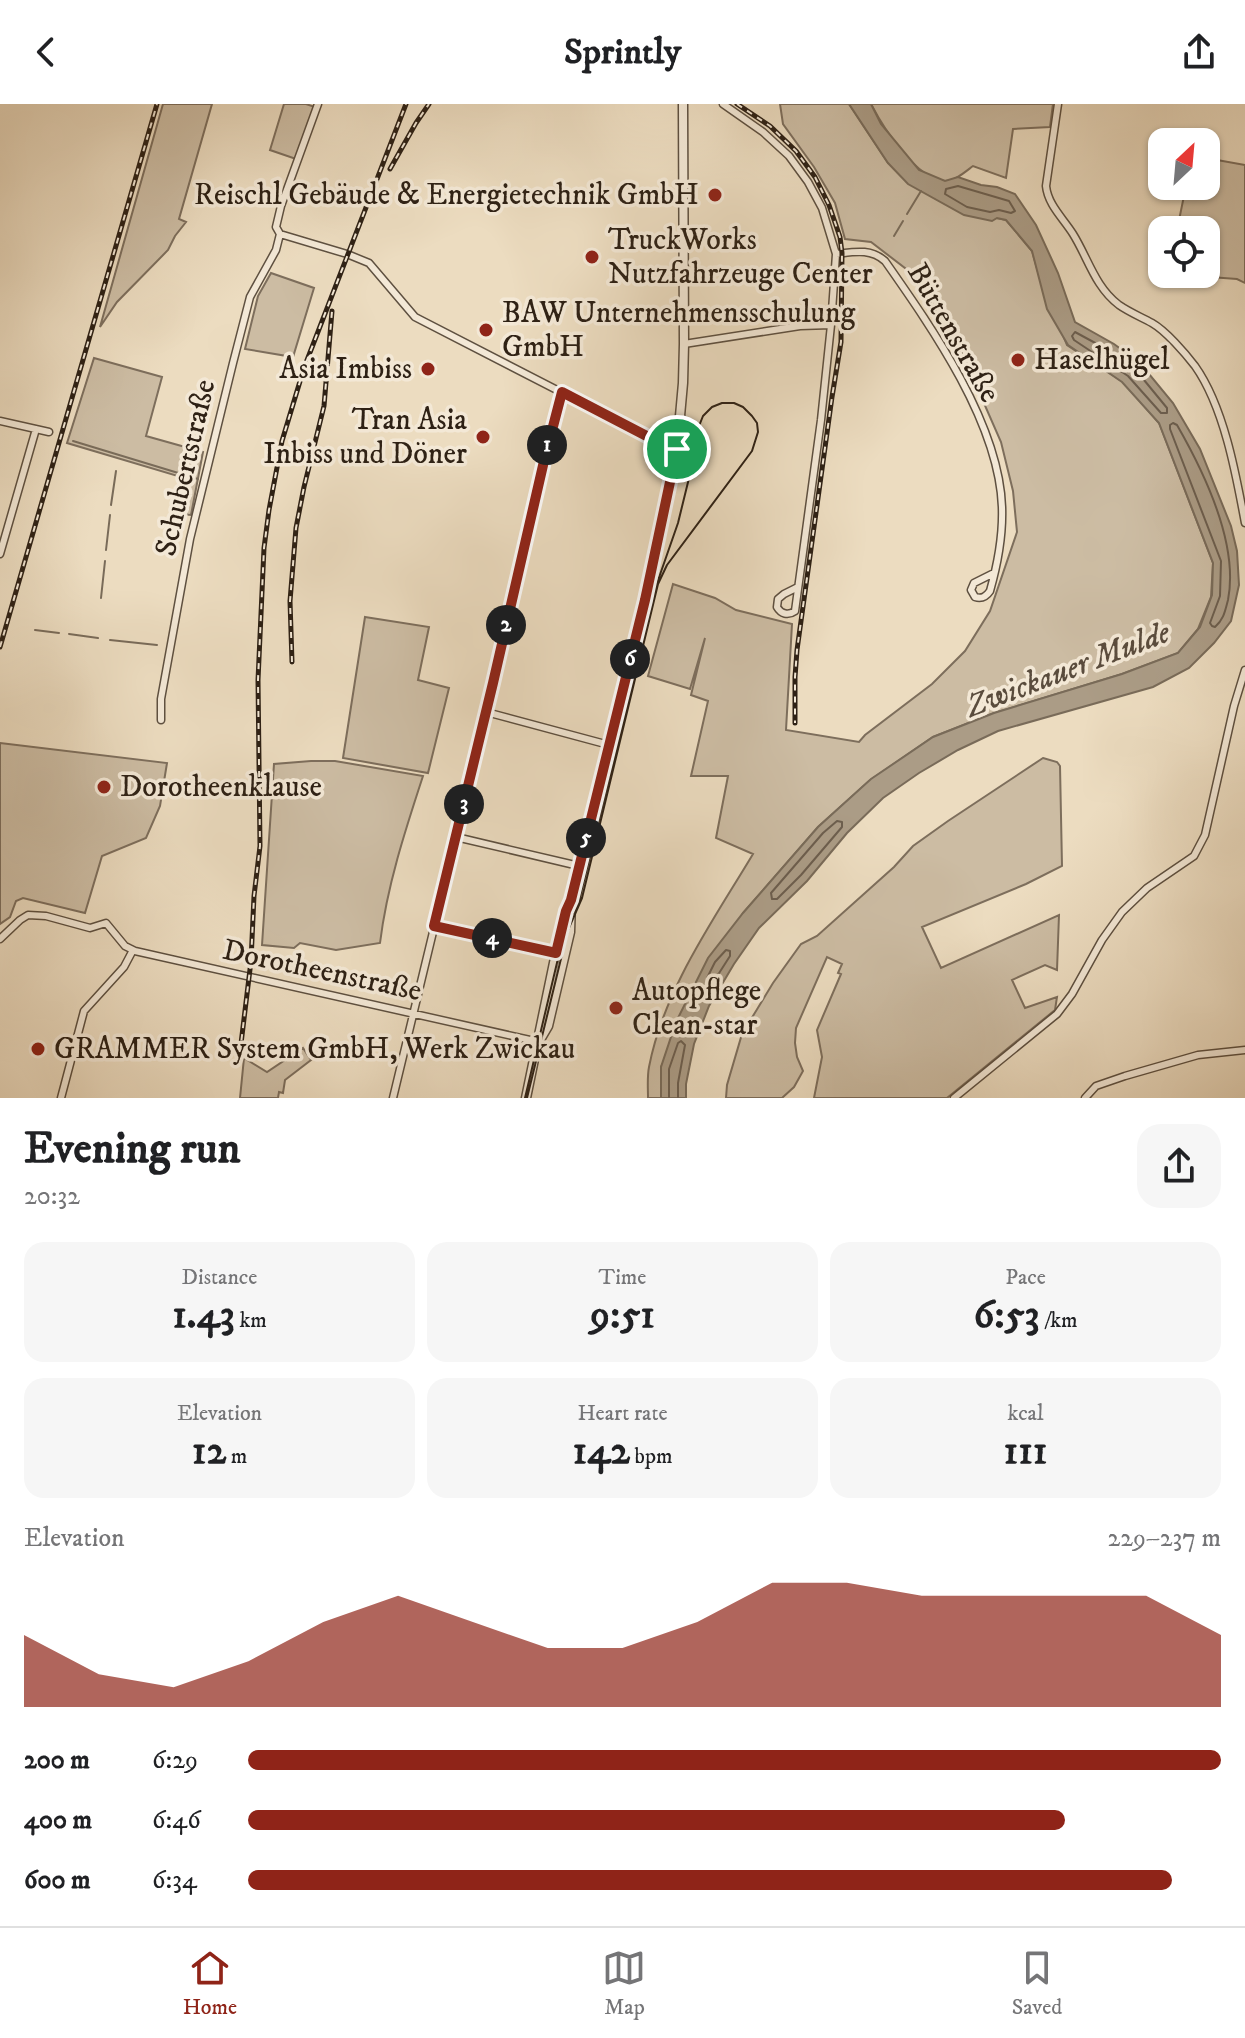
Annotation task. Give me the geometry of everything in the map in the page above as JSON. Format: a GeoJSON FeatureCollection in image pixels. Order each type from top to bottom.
{"type":"FeatureCollection","features":[{"type":"Feature","properties":{"kind":"street","name":"Schubertstraße"},"geometry":{"type":"LineString","coordinates":[[161,720],[161,699],[202,485],[250,297],[276,250],[280,234],[276,227],[281,206],[318,104]]}},
{"type":"Feature","properties":{"kind":"street"},"geometry":{"type":"LineString","coordinates":[[526,1098],[556,953],[647,590],[677,449],[684,344],[684,104]]}},
{"type":"Feature","properties":{"kind":"street"},"geometry":{"type":"LineString","coordinates":[[715,104],[732,110]]}},
{"type":"Feature","properties":{"kind":"street"},"geometry":{"type":"LineString","coordinates":[[723,104],[763,132],[789,156],[822,208],[836,254],[821,420],[795,611],[782,613],[777,607],[778,599],[798,587]]}},
{"type":"Feature","properties":{"kind":"street"},"geometry":{"type":"LineString","coordinates":[[1058,104],[1047,197],[1074,236],[1099,285],[1119,305],[1156,325],[1194,364],[1208,386],[1238,485],[1245,523]]}},
{"type":"Feature","properties":{"kind":"street"},"geometry":{"type":"LineString","coordinates":[[280,234],[369,263],[415,317],[677,449]]}},
{"type":"Feature","properties":{"kind":"street","name":"Büttenstraße"},"geometry":{"type":"LineString","coordinates":[[836,254],[868,251],[885,261],[923,314],[964,386],[996,468],[1002,505],[1001,546],[990,591],[981,599],[975,597],[971,590],[974,583],[994,573]]}},
{"type":"Feature","properties":{"kind":"street"},"geometry":{"type":"LineString","coordinates":[[684,344],[800,326],[831,325]]}},
{"type":"Feature","properties":{"kind":"street"},"geometry":{"type":"LineString","coordinates":[[393,1098],[562,392]]}},
{"type":"Feature","properties":{"kind":"street"},"geometry":{"type":"LineString","coordinates":[[0,421],[49,432]]}},
{"type":"Feature","properties":{"kind":"street"},"geometry":{"type":"LineString","coordinates":[[0,554],[36,429]]}},
{"type":"Feature","properties":{"kind":"street"},"geometry":{"type":"LineString","coordinates":[[954,1098],[1057,1014],[1122,912],[1147,888],[1194,856],[1205,835],[1245,670]]}},
{"type":"Feature","properties":{"kind":"street"},"geometry":{"type":"LineString","coordinates":[[486,712],[609,745]]}},
{"type":"Feature","properties":{"kind":"street"},"geometry":{"type":"LineString","coordinates":[[456,837],[579,866]]}},
{"type":"Feature","properties":{"kind":"street"},"geometry":{"type":"LineString","coordinates":[[539,1042],[548,1026],[568,943],[571,900]]}},
{"type":"Feature","properties":{"kind":"street"},"geometry":{"type":"LineString","coordinates":[[0,939],[28,915],[46,916],[90,928],[106,923],[125,946],[133,950],[124,967],[84,1011],[61,1098]]}},
{"type":"Feature","properties":{"kind":"street"},"geometry":{"type":"LineString","coordinates":[[434,926],[556,953]]}},
{"type":"Feature","properties":{"kind":"street","name":"Dorotheenstraße"},"geometry":{"type":"LineString","coordinates":[[133,950],[539,1042]]}},
{"type":"Feature","properties":{"kind":"street"},"geometry":{"type":"LineString","coordinates":[[1085,1098],[1096,1086],[1140,1072],[1198,1055],[1245,1050]]}},
{"type":"Feature","properties":{"kind":"shaded area"},"geometry":{"type":"Polygon","coordinates":[[[163,104],[212,104],[179,219],[186,222],[168,250],[117,302],[100,327],[163,104]]]}},
{"type":"Feature","properties":{"kind":"shaded area"},"geometry":{"type":"Polygon","coordinates":[[[284,104],[315,107],[296,159],[270,150],[284,104]]]}},
{"type":"Feature","properties":{"kind":"shaded area"},"geometry":{"type":"Polygon","coordinates":[[[780,104],[849,104],[888,163],[1006,220],[1032,251],[1067,345],[1123,382],[1159,423],[1213,563],[1211,597],[1198,629],[1178,653],[1122,674],[994,713],[933,737],[869,781],[818,827],[743,913],[661,1067],[661,1098],[648,1098],[649,1067],[666,1010],[706,930],[753,854],[716,838],[728,776],[691,776],[708,701],[691,695],[705,638],[690,689],[648,676],[673,584],[715,598],[736,610],[792,624],[786,730],[859,742],[932,684],[965,651],[990,611],[1017,532],[1013,491],[1001,442],[962,353],[914,275],[871,242],[845,239],[835,203],[783,124],[780,104]]]}},
{"type":"Feature","properties":{"kind":"shaded area"},"geometry":{"type":"Polygon","coordinates":[[[871,104],[1053,104],[1050,127],[1013,129],[1006,178],[973,166],[956,178],[945,181],[923,172],[912,162],[892,138],[871,104]]]}},
{"type":"Feature","properties":{"kind":"shaded area"},"geometry":{"type":"Polygon","coordinates":[[[1220,161],[1245,165],[1245,283],[1220,278],[1220,216],[1180,216],[1183,200],[1220,200],[1220,161]]]}},
{"type":"Feature","properties":{"kind":"shaded area"},"geometry":{"type":"Polygon","coordinates":[[[271,273],[314,288],[293,357],[245,349],[258,296],[271,273]]]}},
{"type":"Feature","properties":{"kind":"shaded area"},"geometry":{"type":"Polygon","coordinates":[[[94,358],[162,377],[146,436],[203,452],[191,515],[180,514],[184,483],[178,476],[67,443],[94,358]]]}},
{"type":"Feature","properties":{"kind":"shaded area"},"geometry":{"type":"Polygon","coordinates":[[[365,617],[429,627],[418,680],[449,688],[428,773],[343,758],[365,617]]]}},
{"type":"Feature","properties":{"kind":"shaded area"},"geometry":{"type":"Polygon","coordinates":[[[0,743],[167,763],[160,806],[146,838],[102,856],[85,913],[23,898],[16,901],[10,917],[0,924],[0,743]]]}},
{"type":"Feature","properties":{"kind":"shaded area"},"geometry":{"type":"Polygon","coordinates":[[[1043,758],[1060,766],[1062,866],[922,927],[941,968],[1059,915],[1057,970],[1045,965],[1012,980],[1025,1008],[1057,997],[1055,1010],[947,1098],[814,1098],[822,1057],[817,1030],[841,974],[838,973],[842,964],[827,957],[796,1028],[797,1057],[803,1071],[794,1087],[782,1098],[726,1098],[742,1034],[801,944],[817,936],[913,846],[1043,758]]]}},
{"type":"Feature","properties":{"kind":"shaded area"},"geometry":{"type":"Polygon","coordinates":[[[335,761],[423,776],[392,880],[380,943],[336,950],[300,943],[294,948],[262,945],[274,764],[335,761]]]}},
{"type":"Feature","properties":{"kind":"shaded area"},"geometry":{"type":"Polygon","coordinates":[[[303,1048],[311,1060],[285,1080],[283,1093],[279,1092],[278,1098],[240,1098],[244,1058],[267,1072],[303,1048]]]}},
{"type":"Feature","properties":{"kind":"water"},"geometry":{"type":"Polygon","coordinates":[[[849,104],[871,104],[881,124],[919,170],[945,181],[958,177],[1015,194],[1036,225],[1058,273],[1075,322],[1140,363],[1173,403],[1200,449],[1231,526],[1237,551],[1239,585],[1231,621],[1189,668],[1153,687],[998,731],[958,750],[883,798],[759,928],[709,1006],[694,1044],[686,1098],[661,1098],[661,1067],[676,1022],[708,958],[818,827],[871,779],[933,737],[994,713],[1122,674],[1178,653],[1200,627],[1212,595],[1213,563],[1159,423],[1122,382],[1068,345],[1047,309],[1032,251],[1006,220],[997,218],[992,221],[964,215],[908,184],[888,163],[849,104]]]}},
{"type":"Feature","properties":{"kind":"waterway"},"geometry":{"type":"LineString","coordinates":[[907,214],[921,191]]}},
{"type":"Feature","properties":{"kind":"waterway"},"geometry":{"type":"LineString","coordinates":[[894,236],[903,221]]}},
{"type":"Feature","properties":{"kind":"waterway"},"geometry":{"type":"LineString","coordinates":[[73,441],[198,479]]}},
{"type":"Feature","properties":{"kind":"waterway"},"geometry":{"type":"LineString","coordinates":[[111,505],[116,471]]}},
{"type":"Feature","properties":{"kind":"waterway"},"geometry":{"type":"LineString","coordinates":[[106,550],[110,515]]}},
{"type":"Feature","properties":{"kind":"waterway"},"geometry":{"type":"LineString","coordinates":[[101,598],[105,561]]}},
{"type":"Feature","properties":{"kind":"waterway"},"geometry":{"type":"LineString","coordinates":[[35,630],[59,633]]}},
{"type":"Feature","properties":{"kind":"waterway"},"geometry":{"type":"LineString","coordinates":[[69,634],[98,638]]}},
{"type":"Feature","properties":{"kind":"waterway"},"geometry":{"type":"LineString","coordinates":[[110,640],[157,645]]}},
{"type":"Feature","properties":{"kind":"tram line"},"geometry":{"type":"LineString","coordinates":[[525,1098],[565,929],[579,901],[655,589],[678,523],[690,474],[693,441],[703,416],[712,407],[734,403],[752,416],[758,432],[752,451],[667,565],[658,584],[582,898],[568,930],[527,1098]]}},
{"type":"Feature","properties":{"kind":"railway"},"geometry":{"type":"LineString","coordinates":[[0,647],[157,104]]}},
{"type":"Feature","properties":{"kind":"railway"},"geometry":{"type":"LineString","coordinates":[[240,1052],[260,846],[258,680],[264,548],[269,510],[282,441],[304,368],[406,104]]}},
{"type":"Feature","properties":{"kind":"railway"},"geometry":{"type":"LineString","coordinates":[[390,169],[429,104]]}},
{"type":"Feature","properties":{"kind":"railway"},"geometry":{"type":"LineString","coordinates":[[737,104],[770,126],[796,151],[815,177],[829,205],[842,253],[841,342],[797,650],[795,723]]}},
{"type":"Feature","properties":{"kind":"railway"},"geometry":{"type":"LineString","coordinates":[[292,662],[290,601],[296,528],[324,406],[332,311]]}},
{"type":"Feature","properties":{"kind":"place","name":"Reischl Gebäude & Energietechnik GmbH"},"geometry":{"type":"Point","coordinates":[715,195]}},
{"type":"Feature","properties":{"kind":"place","name":"TruckWorks Nutzfahrzeuge Center"},"geometry":{"type":"Point","coordinates":[592,257]}},
{"type":"Feature","properties":{"kind":"place","name":"BAW Unternehmensschulung GmbH"},"geometry":{"type":"Point","coordinates":[486,330]}},
{"type":"Feature","properties":{"kind":"place","name":"Haselhügel"},"geometry":{"type":"Point","coordinates":[1018,360]}},
{"type":"Feature","properties":{"kind":"place","name":"Asia Imbiss"},"geometry":{"type":"Point","coordinates":[428,369]}},
{"type":"Feature","properties":{"kind":"place","name":"Tran Asia Inbiss und Döner"},"geometry":{"type":"Point","coordinates":[483,437]}},
{"type":"Feature","properties":{"kind":"place","name":"Dorotheenklause"},"geometry":{"type":"Point","coordinates":[104,787]}},
{"type":"Feature","properties":{"kind":"place","name":"Autopflege Clean-star"},"geometry":{"type":"Point","coordinates":[616,1008]}},
{"type":"Feature","properties":{"kind":"place","name":"GRAMMER System GmbH, Werk Zwickau"},"geometry":{"type":"Point","coordinates":[38,1049]}},
{"type":"Feature","properties":{"kind":"route"},"geometry":{"type":"LineString","coordinates":[[562,392],[677,449],[645,600],[556,953],[434,926],[562,392]]}},
{"type":"Feature","properties":{"kind":"water label","name":"Zwickauer Mulde"},"geometry":{"type":"Point","coordinates":[1068,670]}}]}
